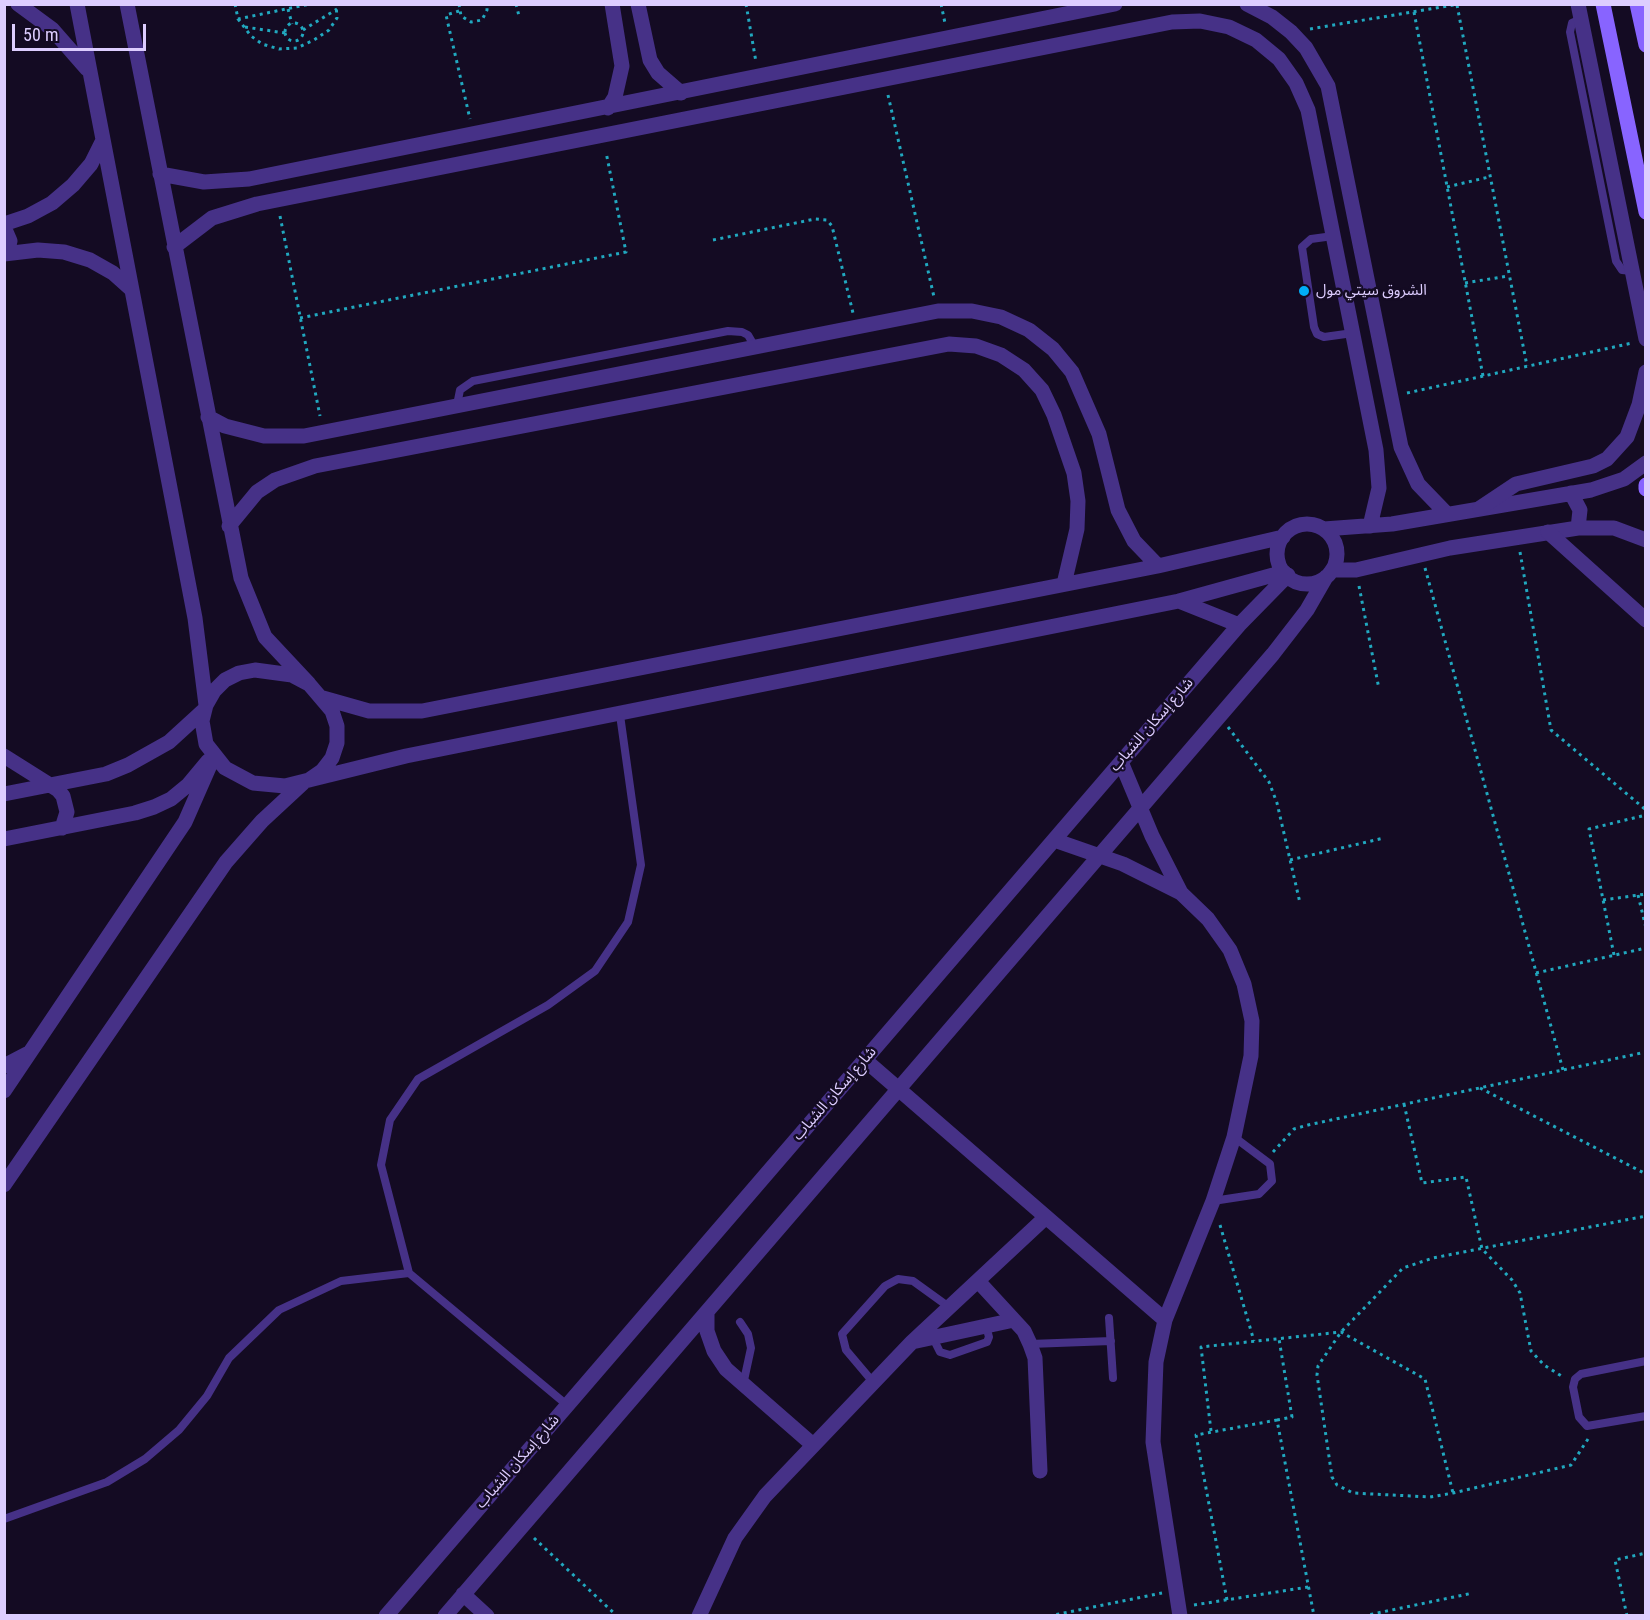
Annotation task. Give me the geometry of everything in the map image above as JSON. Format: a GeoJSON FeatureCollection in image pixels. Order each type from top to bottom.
{"type":"FeatureCollection","features":[{"type":"Feature","properties":{"kind":"main road"},"geometry":{"type":"LineString","coordinates":[[1603,4],[1646,212]]}},
{"type":"Feature","properties":{"kind":"main road"},"geometry":{"type":"LineString","coordinates":[[1637,4],[1646,45]]}},
{"type":"Feature","properties":{"kind":"street"},"geometry":{"type":"LineString","coordinates":[[18,4],[52,30],[90,72]]}},
{"type":"Feature","properties":{"kind":"street"},"geometry":{"type":"LineString","coordinates":[[77,4],[195,618],[205,707],[202,731],[213,755],[225,768],[253,783],[269,786],[306,782],[406,756],[1179,602],[1286,574]]}},
{"type":"Feature","properties":{"kind":"street"},"geometry":{"type":"LineString","coordinates":[[4,1185],[226,862],[262,821],[322,771],[332,758],[337,742],[337,726],[332,711],[323,698],[265,637],[241,578],[127,4]]}},
{"type":"Feature","properties":{"kind":"street"},"geometry":{"type":"LineString","coordinates":[[608,108],[615,96],[622,66],[612,4]]}},
{"type":"Feature","properties":{"kind":"street"},"geometry":{"type":"LineString","coordinates":[[638,4],[650,60],[658,74],[681,93]]}},
{"type":"Feature","properties":{"kind":"street"},"geometry":{"type":"LineString","coordinates":[[160,174],[204,182],[238,180],[608,108],[1115,4]]}},
{"type":"Feature","properties":{"kind":"street"},"geometry":{"type":"LineString","coordinates":[[1247,4],[1272,17],[1291,32],[1306,48],[1328,87],[1391,396],[1408,466],[1418,484],[1446,513]]}},
{"type":"Feature","properties":{"kind":"street"},"geometry":{"type":"LineString","coordinates":[[1579,12],[1632,271],[1640,340]]}},
{"type":"Feature","properties":{"kind":"street"},"geometry":{"type":"LineString","coordinates":[[174,247],[212,218],[234,209],[276,200],[1172,22],[1200,21],[1229,27],[1256,40],[1279,59],[1296,83],[1308,110],[1379,469],[1376,506],[1370,526]]}},
{"type":"Feature","properties":{"kind":"street"},"geometry":{"type":"LineString","coordinates":[[103,140],[91,164],[74,185],[52,203],[4,226],[10,241],[6,253],[38,250],[64,252],[90,260],[114,273],[132,290]]}},
{"type":"Feature","properties":{"kind":"street"},"geometry":{"type":"LineString","coordinates":[[208,417],[225,426],[264,436],[304,436],[938,311],[972,311],[1001,317],[1029,330],[1053,349],[1072,372],[1099,434],[1118,510],[1125,526],[1140,548],[1158,566]]}},
{"type":"Feature","properties":{"kind":"street"},"geometry":{"type":"LineString","coordinates":[[229,526],[257,492],[296,471],[949,344],[984,349],[1001,355],[1024,370],[1042,390],[1054,414],[1074,473],[1078,501],[1077,529],[1064,584]]}},
{"type":"Feature","properties":{"kind":"street"},"geometry":{"type":"LineString","coordinates":[[1480,508],[1516,484],[1593,466],[1607,459],[1627,437],[1639,405],[1646,372]]}},
{"type":"Feature","properties":{"kind":"street"},"geometry":{"type":"LineString","coordinates":[[1646,463],[1608,487],[1370,526],[1324,529],[1307,524],[1289,530],[1283,537],[1278,555],[1286,574],[1299,582],[1308,583],[1329,574],[1356,570],[1421,554],[1578,528],[1614,528],[1646,540]]}},
{"type":"Feature","properties":{"kind":"street"},"geometry":{"type":"LineString","coordinates":[[1571,493],[1580,510],[1578,528]]}},
{"type":"Feature","properties":{"kind":"street"},"geometry":{"type":"LineString","coordinates":[[445,1616],[1220,717],[1294,627],[1329,574],[1337,553],[1331,536],[1324,529]]}},
{"type":"Feature","properties":{"kind":"street"},"geometry":{"type":"LineString","coordinates":[[1548,532],[1646,620]]}},
{"type":"Feature","properties":{"kind":"street"},"geometry":{"type":"LineString","coordinates":[[323,698],[369,711],[422,711],[1158,566],[1283,537]]}},
{"type":"Feature","properties":{"kind":"street","name":"شارع إسكان الشباب"},"geometry":{"type":"LineString","coordinates":[[386,1616],[1239,625],[1286,574]]}},
{"type":"Feature","properties":{"kind":"street"},"geometry":{"type":"LineString","coordinates":[[1179,602],[1239,625]]}},
{"type":"Feature","properties":{"kind":"street"},"geometry":{"type":"LineString","coordinates":[[4,794],[106,774],[138,760],[169,742],[205,707],[214,691],[225,680],[240,673],[273,671],[292,675],[309,684]]}},
{"type":"Feature","properties":{"kind":"street"},"geometry":{"type":"LineString","coordinates":[[4,839],[135,813],[171,799],[188,785],[213,755]]}},
{"type":"Feature","properties":{"kind":"street"},"geometry":{"type":"LineString","coordinates":[[4,1091],[185,822],[213,755]]}},
{"type":"Feature","properties":{"kind":"street"},"geometry":{"type":"LineString","coordinates":[[4,756],[58,790],[66,804],[66,820],[62,828]]}},
{"type":"Feature","properties":{"kind":"street"},"geometry":{"type":"LineString","coordinates":[[1121,762],[1181,892]]}},
{"type":"Feature","properties":{"kind":"street"},"geometry":{"type":"LineString","coordinates":[[1054,840],[1147,874],[1181,892],[1214,926],[1230,950],[1244,984],[1252,1021],[1251,1056],[1234,1137],[1213,1201],[1166,1320],[1156,1362],[1153,1442],[1179,1612]]}},
{"type":"Feature","properties":{"kind":"street"},"geometry":{"type":"LineString","coordinates":[[4,1066],[30,1052]]}},
{"type":"Feature","properties":{"kind":"street"},"geometry":{"type":"LineString","coordinates":[[865,1060],[1166,1320]]}},
{"type":"Feature","properties":{"kind":"street"},"geometry":{"type":"LineString","coordinates":[[699,1616],[735,1538],[748,1516],[912,1342],[1046,1217]]}},
{"type":"Feature","properties":{"kind":"street"},"geometry":{"type":"LineString","coordinates":[[978,1281],[1014,1320],[1030,1344],[1035,1358],[1040,1471]]}},
{"type":"Feature","properties":{"kind":"street"},"geometry":{"type":"LineString","coordinates":[[706,1312],[706,1331],[714,1352],[742,1386],[813,1445]]}},
{"type":"Feature","properties":{"kind":"street"},"geometry":{"type":"LineString","coordinates":[[912,1342],[1014,1320]]}},
{"type":"Feature","properties":{"kind":"street"},"geometry":{"type":"LineString","coordinates":[[463,1594],[487,1616]]}},
{"type":"Feature","properties":{"kind":"lane"},"geometry":{"type":"LineString","coordinates":[[1333,236],[1311,239],[1302,247],[1314,327],[1317,334],[1324,337],[1353,333]]}},
{"type":"Feature","properties":{"kind":"lane"},"geometry":{"type":"LineString","coordinates":[[567,1405],[409,1273],[381,1165],[390,1120],[418,1079],[548,1005],[595,971],[628,922],[641,865],[620,714]]}},
{"type":"Feature","properties":{"kind":"lane"},"geometry":{"type":"LineString","coordinates":[[1213,1201],[1265,1191],[1274,1175],[1265,1160],[1234,1137]]}},
{"type":"Feature","properties":{"kind":"lane"},"geometry":{"type":"LineString","coordinates":[[4,1519],[107,1482],[145,1459],[179,1430],[207,1396],[229,1358],[279,1310],[341,1281],[409,1273]]}},
{"type":"Feature","properties":{"kind":"lane"},"geometry":{"type":"LineString","coordinates":[[873,1382],[846,1350],[842,1334],[885,1286],[898,1279],[913,1281],[949,1307]]}},
{"type":"Feature","properties":{"kind":"lane"},"geometry":{"type":"LineString","coordinates":[[1110,1318],[1113,1378]]}},
{"type":"Feature","properties":{"kind":"lane"},"geometry":{"type":"LineString","coordinates":[[740,1322],[748,1334],[751,1348],[742,1386]]}},
{"type":"Feature","properties":{"kind":"lane"},"geometry":{"type":"LineString","coordinates":[[1030,1344],[1111,1341]]}},
{"type":"Feature","properties":{"kind":"lane"},"geometry":{"type":"LineString","coordinates":[[1646,1361],[1581,1374],[1574,1383],[1580,1421],[1587,1426],[1595,1427],[1646,1416]]}},
{"type":"Feature","properties":{"kind":"path"},"geometry":{"type":"LineString","coordinates":[[235,4],[238,19],[243,26],[262,44],[279,49],[297,48],[328,30],[336,18],[337,7]]}},
{"type":"Feature","properties":{"kind":"path"},"geometry":{"type":"LineString","coordinates":[[238,19],[310,4]]}},
{"type":"Feature","properties":{"kind":"path"},"geometry":{"type":"LineString","coordinates":[[459,4],[459,12],[465,20],[476,22],[485,15],[487,4]]}},
{"type":"Feature","properties":{"kind":"path"},"geometry":{"type":"LineString","coordinates":[[516,4],[519,16]]}},
{"type":"Feature","properties":{"kind":"path"},"geometry":{"type":"LineString","coordinates":[[746,4],[759,77]]}},
{"type":"Feature","properties":{"kind":"path"},"geometry":{"type":"LineString","coordinates":[[1291,32],[1458,5],[1527,366]]}},
{"type":"Feature","properties":{"kind":"path"},"geometry":{"type":"LineString","coordinates":[[285,33],[289,40],[300,39],[303,30],[337,7]]}},
{"type":"Feature","properties":{"kind":"path"},"geometry":{"type":"LineString","coordinates":[[288,9],[292,24]]}},
{"type":"Feature","properties":{"kind":"path"},"geometry":{"type":"LineString","coordinates":[[459,12],[446,15],[473,135]]}},
{"type":"Feature","properties":{"kind":"path"},"geometry":{"type":"LineString","coordinates":[[1414,12],[1483,376]]}},
{"type":"Feature","properties":{"kind":"path"},"geometry":{"type":"LineString","coordinates":[[292,24],[297,24],[303,30]]}},
{"type":"Feature","properties":{"kind":"path"},"geometry":{"type":"LineString","coordinates":[[285,33],[292,24]]}},
{"type":"Feature","properties":{"kind":"path"},"geometry":{"type":"LineString","coordinates":[[243,26],[285,33]]}},
{"type":"Feature","properties":{"kind":"path"},"geometry":{"type":"LineString","coordinates":[[296,41],[297,48]]}},
{"type":"Feature","properties":{"kind":"path"},"geometry":{"type":"LineString","coordinates":[[884,79],[938,311]]}},
{"type":"Feature","properties":{"kind":"path"},"geometry":{"type":"LineString","coordinates":[[300,318],[626,252],[602,135]]}},
{"type":"Feature","properties":{"kind":"path"},"geometry":{"type":"LineString","coordinates":[[1447,188],[1490,177]]}},
{"type":"Feature","properties":{"kind":"path"},"geometry":{"type":"LineString","coordinates":[[276,200],[323,432]]}},
{"type":"Feature","properties":{"kind":"path"},"geometry":{"type":"LineString","coordinates":[[713,240],[815,219],[827,220],[833,230],[856,327]]}},
{"type":"Feature","properties":{"kind":"path"},"geometry":{"type":"LineString","coordinates":[[1466,283],[1509,275]]}},
{"type":"Feature","properties":{"kind":"path"},"geometry":{"type":"LineString","coordinates":[[1391,396],[1640,340]]}},
{"type":"Feature","properties":{"kind":"path"},"geometry":{"type":"LineString","coordinates":[[1518,537],[1551,730],[1646,810]]}},
{"type":"Feature","properties":{"kind":"path"},"geometry":{"type":"LineString","coordinates":[[1421,554],[1563,1070]]}},
{"type":"Feature","properties":{"kind":"path"},"geometry":{"type":"LineString","coordinates":[[1356,570],[1379,689]]}},
{"type":"Feature","properties":{"kind":"path"},"geometry":{"type":"LineString","coordinates":[[1220,717],[1269,782],[1277,803],[1300,903]]}},
{"type":"Feature","properties":{"kind":"path"},"geometry":{"type":"LineString","coordinates":[[1614,955],[1589,829],[1646,815]]}},
{"type":"Feature","properties":{"kind":"path"},"geometry":{"type":"LineString","coordinates":[[1290,860],[1384,838]]}},
{"type":"Feature","properties":{"kind":"path"},"geometry":{"type":"LineString","coordinates":[[1603,900],[1646,894]]}},
{"type":"Feature","properties":{"kind":"path"},"geometry":{"type":"LineString","coordinates":[[1638,895],[1646,928]]}},
{"type":"Feature","properties":{"kind":"path"},"geometry":{"type":"LineString","coordinates":[[1536,973],[1646,948]]}},
{"type":"Feature","properties":{"kind":"path"},"geometry":{"type":"LineString","coordinates":[[1265,1160],[1294,1129],[1646,1052]]}},
{"type":"Feature","properties":{"kind":"path"},"geometry":{"type":"LineString","coordinates":[[1480,1088],[1646,1173]]}},
{"type":"Feature","properties":{"kind":"path"},"geometry":{"type":"LineString","coordinates":[[1404,1104],[1422,1183],[1466,1177],[1482,1249],[1512,1280],[1520,1293],[1531,1351],[1544,1365],[1574,1383]]}},
{"type":"Feature","properties":{"kind":"path"},"geometry":{"type":"LineString","coordinates":[[1213,1201],[1254,1341]]}},
{"type":"Feature","properties":{"kind":"path"},"geometry":{"type":"LineString","coordinates":[[1595,1427],[1577,1460],[1571,1464],[1430,1497],[1353,1493],[1337,1485],[1332,1477],[1317,1375],[1318,1366],[1341,1332],[1403,1268],[1433,1258],[1646,1216]]}},
{"type":"Feature","properties":{"kind":"path"},"geometry":{"type":"LineString","coordinates":[[1211,1432],[1201,1347],[1341,1332],[1425,1379],[1453,1493]]}},
{"type":"Feature","properties":{"kind":"path"},"geometry":{"type":"LineString","coordinates":[[1227,1600],[1196,1435],[1292,1417],[1279,1339]]}},
{"type":"Feature","properties":{"kind":"path"},"geometry":{"type":"LineString","coordinates":[[1277,1420],[1314,1616]]}},
{"type":"Feature","properties":{"kind":"path"},"geometry":{"type":"LineString","coordinates":[[522,1527],[617,1616]]}},
{"type":"Feature","properties":{"kind":"path"},"geometry":{"type":"LineString","coordinates":[[1627,1616],[1615,1560],[1646,1553]]}},
{"type":"Feature","properties":{"kind":"path"},"geometry":{"type":"LineString","coordinates":[[1179,1612],[1227,1600],[1308,1587]]}},
{"type":"Feature","properties":{"kind":"path"},"geometry":{"type":"LineString","coordinates":[[1049,1616],[1176,1591]]}},
{"type":"Feature","properties":{"kind":"path"},"geometry":{"type":"LineString","coordinates":[[1363,1616],[1473,1593]]}},
{"type":"Feature","properties":{"kind":"place","name":"الشروق سيتي مول"},"geometry":{"type":"Point","coordinates":[1304,291]}}]}
